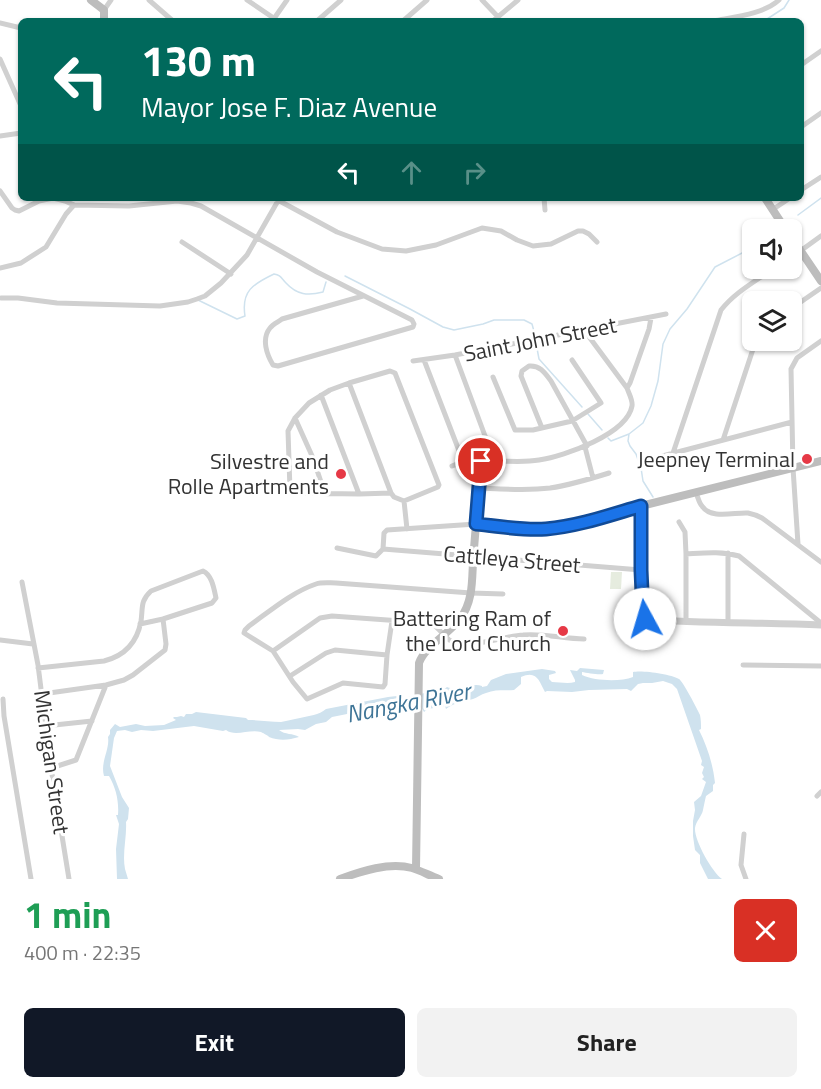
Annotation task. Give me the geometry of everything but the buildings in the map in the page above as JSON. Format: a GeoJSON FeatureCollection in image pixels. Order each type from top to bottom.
{"type":"FeatureCollection","features":[{"type":"Feature","properties":{"kind":"main road"},"geometry":{"type":"LineString","coordinates":[[91,0],[104,10],[104,18]]}},
{"type":"Feature","properties":{"kind":"main road"},"geometry":{"type":"LineString","coordinates":[[767,201],[778,219]]}},
{"type":"Feature","properties":{"kind":"main road"},"geometry":{"type":"LineString","coordinates":[[802,252],[821,280]]}},
{"type":"Feature","properties":{"kind":"main road"},"geometry":{"type":"LineString","coordinates":[[416,869],[418,669],[420,658],[445,635],[465,611],[471,594],[476,524],[544,529],[583,523],[641,506],[821,461]]}},
{"type":"Feature","properties":{"kind":"main road"},"geometry":{"type":"LineString","coordinates":[[340,879],[381,867],[398,866],[416,869],[439,879]]}},
{"type":"Feature","properties":{"kind":"street"},"geometry":{"type":"LineString","coordinates":[[104,10],[111,0]]}},
{"type":"Feature","properties":{"kind":"street"},"geometry":{"type":"LineString","coordinates":[[149,0],[170,18]]}},
{"type":"Feature","properties":{"kind":"street"},"geometry":{"type":"LineString","coordinates":[[247,0],[271,18]]}},
{"type":"Feature","properties":{"kind":"street"},"geometry":{"type":"LineString","coordinates":[[275,18],[287,0]]}},
{"type":"Feature","properties":{"kind":"street"},"geometry":{"type":"LineString","coordinates":[[320,18],[341,0]]}},
{"type":"Feature","properties":{"kind":"street"},"geometry":{"type":"LineString","coordinates":[[406,18],[427,0]]}},
{"type":"Feature","properties":{"kind":"street"},"geometry":{"type":"LineString","coordinates":[[482,0],[496,18]]}},
{"type":"Feature","properties":{"kind":"street"},"geometry":{"type":"LineString","coordinates":[[499,18],[518,0]]}},
{"type":"Feature","properties":{"kind":"street"},"geometry":{"type":"LineString","coordinates":[[728,18],[759,11],[773,6],[779,0]]}},
{"type":"Feature","properties":{"kind":"street"},"geometry":{"type":"LineString","coordinates":[[0,23],[18,27]]}},
{"type":"Feature","properties":{"kind":"street"},"geometry":{"type":"LineString","coordinates":[[804,63],[821,51]]}},
{"type":"Feature","properties":{"kind":"street"},"geometry":{"type":"LineString","coordinates":[[0,60],[18,99]]}},
{"type":"Feature","properties":{"kind":"street"},"geometry":{"type":"LineString","coordinates":[[804,125],[821,113]]}},
{"type":"Feature","properties":{"kind":"street"},"geometry":{"type":"LineString","coordinates":[[0,136],[18,133]]}},
{"type":"Feature","properties":{"kind":"street"},"geometry":{"type":"LineString","coordinates":[[804,188],[821,177]]}},
{"type":"Feature","properties":{"kind":"street"},"geometry":{"type":"LineString","coordinates":[[0,191],[15,210],[19,211],[37,201]]}},
{"type":"Feature","properties":{"kind":"street"},"geometry":{"type":"LineString","coordinates":[[64,201],[74,205],[129,206],[177,201],[201,206],[363,296],[412,320],[414,324],[413,327],[278,366],[273,365],[265,341],[269,328],[273,324],[282,319],[363,296]]}},
{"type":"Feature","properties":{"kind":"street"},"geometry":{"type":"LineString","coordinates":[[1,298],[57,303],[160,306],[188,302],[205,296],[231,274],[247,255],[277,201]]}},
{"type":"Feature","properties":{"kind":"street"},"geometry":{"type":"LineString","coordinates":[[282,201],[337,232],[382,249],[406,251],[436,245],[482,228],[501,231],[533,246],[551,243],[578,231],[589,234],[597,242]]}},
{"type":"Feature","properties":{"kind":"street"},"geometry":{"type":"LineString","coordinates":[[544,201],[545,210]]}},
{"type":"Feature","properties":{"kind":"street"},"geometry":{"type":"LineString","coordinates":[[772,210],[786,201]]}},
{"type":"Feature","properties":{"kind":"street"},"geometry":{"type":"LineString","coordinates":[[0,268],[21,263],[46,247],[74,205]]}},
{"type":"Feature","properties":{"kind":"street"},"geometry":{"type":"LineString","coordinates":[[802,250],[821,236]]}},
{"type":"Feature","properties":{"kind":"street"},"geometry":{"type":"LineString","coordinates":[[182,242],[231,274]]}},
{"type":"Feature","properties":{"kind":"street"},"geometry":{"type":"LineString","coordinates":[[673,453],[721,310],[737,294],[758,279]]}},
{"type":"Feature","properties":{"kind":"street"},"geometry":{"type":"LineString","coordinates":[[802,301],[821,288]]}},
{"type":"Feature","properties":{"kind":"street","name":"Saint John Street"},"geometry":{"type":"LineString","coordinates":[[413,361],[666,314]]}},
{"type":"Feature","properties":{"kind":"street"},"geometry":{"type":"LineString","coordinates":[[627,388],[651,318]]}},
{"type":"Feature","properties":{"kind":"street"},"geometry":{"type":"LineString","coordinates":[[452,466],[463,461],[541,460],[586,446],[621,425],[628,418],[632,404],[627,388],[584,330]]}},
{"type":"Feature","properties":{"kind":"street"},"geometry":{"type":"LineString","coordinates":[[798,544],[793,468],[791,374],[793,363],[821,341]]}},
{"type":"Feature","properties":{"kind":"street"},"geometry":{"type":"LineString","coordinates":[[723,440],[752,351]]}},
{"type":"Feature","properties":{"kind":"street"},"geometry":{"type":"LineString","coordinates":[[455,355],[493,462]]}},
{"type":"Feature","properties":{"kind":"street"},"geometry":{"type":"LineString","coordinates":[[424,360],[463,461]]}},
{"type":"Feature","properties":{"kind":"street"},"geometry":{"type":"LineString","coordinates":[[493,377],[515,430],[533,430],[572,420],[601,403],[572,360]]}},
{"type":"Feature","properties":{"kind":"street"},"geometry":{"type":"LineString","coordinates":[[542,428],[521,376],[525,368],[533,366],[538,367],[551,381],[586,446],[593,478]]}},
{"type":"Feature","properties":{"kind":"street"},"geometry":{"type":"LineString","coordinates":[[349,383],[394,497],[404,501],[439,485],[395,373],[390,371],[349,383],[321,395],[309,403],[295,418],[288,432],[290,490],[293,493],[325,494],[391,492]]}},
{"type":"Feature","properties":{"kind":"street"},"geometry":{"type":"LineString","coordinates":[[321,395],[359,494]]}},
{"type":"Feature","properties":{"kind":"street"},"geometry":{"type":"LineString","coordinates":[[295,418],[313,458],[325,494]]}},
{"type":"Feature","properties":{"kind":"street"},"geometry":{"type":"LineString","coordinates":[[651,459],[792,422]]}},
{"type":"Feature","properties":{"kind":"street"},"geometry":{"type":"LineString","coordinates":[[383,549],[385,531],[476,524],[481,461]]}},
{"type":"Feature","properties":{"kind":"street"},"geometry":{"type":"LineString","coordinates":[[479,488],[550,488],[609,473]]}},
{"type":"Feature","properties":{"kind":"street"},"geometry":{"type":"LineString","coordinates":[[696,493],[701,506],[710,513],[756,515],[821,562]]}},
{"type":"Feature","properties":{"kind":"street"},"geometry":{"type":"LineString","coordinates":[[404,501],[407,529]]}},
{"type":"Feature","properties":{"kind":"street"},"geometry":{"type":"LineString","coordinates":[[641,506],[641,570],[645,619],[686,622],[821,624]]}},
{"type":"Feature","properties":{"kind":"street"},"geometry":{"type":"LineString","coordinates":[[679,522],[685,532],[686,622]]}},
{"type":"Feature","properties":{"kind":"street","name":"Cattleya Street"},"geometry":{"type":"LineString","coordinates":[[337,548],[376,556],[383,549],[641,570]]}},
{"type":"Feature","properties":{"kind":"street"},"geometry":{"type":"LineString","coordinates":[[686,554],[709,552],[739,556],[821,624]]}},
{"type":"Feature","properties":{"kind":"street"},"geometry":{"type":"LineString","coordinates":[[728,553],[728,622]]}},
{"type":"Feature","properties":{"kind":"street"},"geometry":{"type":"LineString","coordinates":[[38,669],[104,661],[121,654],[131,646],[140,624],[142,603],[146,596],[152,591],[206,571],[216,598],[212,603],[140,624]]}},
{"type":"Feature","properties":{"kind":"street","name":"Michigan Street"},"geometry":{"type":"LineString","coordinates":[[22,582],[42,694],[69,879]]}},
{"type":"Feature","properties":{"kind":"street"},"geometry":{"type":"LineString","coordinates":[[393,621],[385,684],[381,687],[343,683],[307,699],[273,651],[244,633],[282,602],[318,584],[336,583],[471,594],[503,594]]}},
{"type":"Feature","properties":{"kind":"street"},"geometry":{"type":"LineString","coordinates":[[273,651],[314,622],[332,616],[429,623],[445,635],[450,642],[462,645],[527,634],[584,639]]}},
{"type":"Feature","properties":{"kind":"street"},"geometry":{"type":"LineString","coordinates":[[42,694],[106,686],[133,675],[165,650],[163,619]]}},
{"type":"Feature","properties":{"kind":"street"},"geometry":{"type":"LineString","coordinates":[[0,640],[33,644]]}},
{"type":"Feature","properties":{"kind":"street"},"geometry":{"type":"LineString","coordinates":[[290,676],[326,653],[335,651],[387,655]]}},
{"type":"Feature","properties":{"kind":"street"},"geometry":{"type":"LineString","coordinates":[[743,665],[821,666]]}},
{"type":"Feature","properties":{"kind":"street"},"geometry":{"type":"LineString","coordinates":[[51,768],[76,760],[106,686]]}},
{"type":"Feature","properties":{"kind":"street"},"geometry":{"type":"LineString","coordinates":[[3,699],[2,716],[31,879]]}},
{"type":"Feature","properties":{"kind":"street"},"geometry":{"type":"LineString","coordinates":[[45,726],[92,721]]}},
{"type":"Feature","properties":{"kind":"street"},"geometry":{"type":"LineString","coordinates":[[744,834],[741,866],[746,879]]}},
{"type":"Feature","properties":{"kind":"shaded area"},"geometry":{"type":"Polygon","coordinates":[[[611,572],[622,572],[621,589],[610,589],[611,572]]]}},
{"type":"Feature","properties":{"kind":"water","name":"Nangka River"},"geometry":{"type":"Polygon","coordinates":[[[580,668],[604,670],[603,674],[582,672],[582,675],[594,679],[621,680],[633,677],[633,672],[643,672],[675,677],[683,684],[700,715],[701,729],[699,730],[709,755],[715,783],[713,791],[706,796],[695,833],[704,855],[722,879],[708,879],[700,863],[700,855],[695,850],[694,802],[701,796],[706,782],[702,779],[704,767],[701,765],[702,761],[677,689],[672,684],[663,681],[638,684],[631,691],[627,689],[545,692],[537,678],[526,675],[521,677],[521,684],[514,690],[482,694],[446,709],[445,706],[424,712],[421,707],[416,706],[377,708],[332,717],[326,722],[305,730],[279,730],[299,737],[288,739],[280,740],[256,731],[234,733],[194,726],[153,731],[117,731],[110,766],[122,797],[129,808],[124,857],[128,879],[117,879],[116,849],[119,824],[116,815],[118,815],[117,800],[109,776],[104,776],[103,771],[108,737],[115,724],[120,727],[136,724],[164,725],[176,720],[174,717],[184,717],[186,714],[196,712],[248,720],[281,722],[314,715],[326,709],[388,697],[402,698],[433,693],[447,687],[487,686],[491,680],[506,674],[542,669],[555,671],[556,673],[549,675],[552,682],[572,683],[575,680],[570,670],[577,671],[580,668]]]}},
{"type":"Feature","properties":{"kind":"waterway"},"geometry":{"type":"LineString","coordinates":[[769,18],[784,8],[789,0]]}},
{"type":"Feature","properties":{"kind":"waterway"},"geometry":{"type":"LineString","coordinates":[[798,215],[821,198]]}},
{"type":"Feature","properties":{"kind":"waterway"},"geometry":{"type":"LineString","coordinates":[[629,434],[643,423],[651,406],[658,381],[663,344],[670,329],[687,309],[715,267],[742,253]]}},
{"type":"Feature","properties":{"kind":"waterway"},"geometry":{"type":"LineString","coordinates":[[198,300],[237,319],[245,316],[245,300],[250,289],[274,274],[280,276],[294,290],[303,294],[323,292],[326,282]]}},
{"type":"Feature","properties":{"kind":"waterway"},"geometry":{"type":"LineString","coordinates":[[345,276],[443,327],[454,330],[494,320],[524,320],[532,324],[535,335]]}},
{"type":"Feature","properties":{"kind":"waterway"},"geometry":{"type":"LineString","coordinates":[[536,343],[539,359],[582,407]]}},
{"type":"Feature","properties":{"kind":"waterway"},"geometry":{"type":"LineString","coordinates":[[588,414],[602,430]]}},
{"type":"Feature","properties":{"kind":"waterway"},"geometry":{"type":"LineString","coordinates":[[608,438],[611,441],[629,434],[628,441],[636,454],[643,481],[653,497]]}},
{"type":"Feature","properties":{"kind":"place","name":"Jeepney Terminal"},"geometry":{"type":"Point","coordinates":[807,459]}},
{"type":"Feature","properties":{"kind":"place","name":"Silvestre and Rolle Apartments"},"geometry":{"type":"Point","coordinates":[341,474]}},
{"type":"Feature","properties":{"kind":"place","name":"Battering Ram of the Lord Church"},"geometry":{"type":"Point","coordinates":[563,631]}},
{"type":"Feature","properties":{"kind":"route"},"geometry":{"type":"LineString","coordinates":[[481,461],[476,524],[544,529],[583,523],[641,506],[641,570],[645,619]]}}]}
